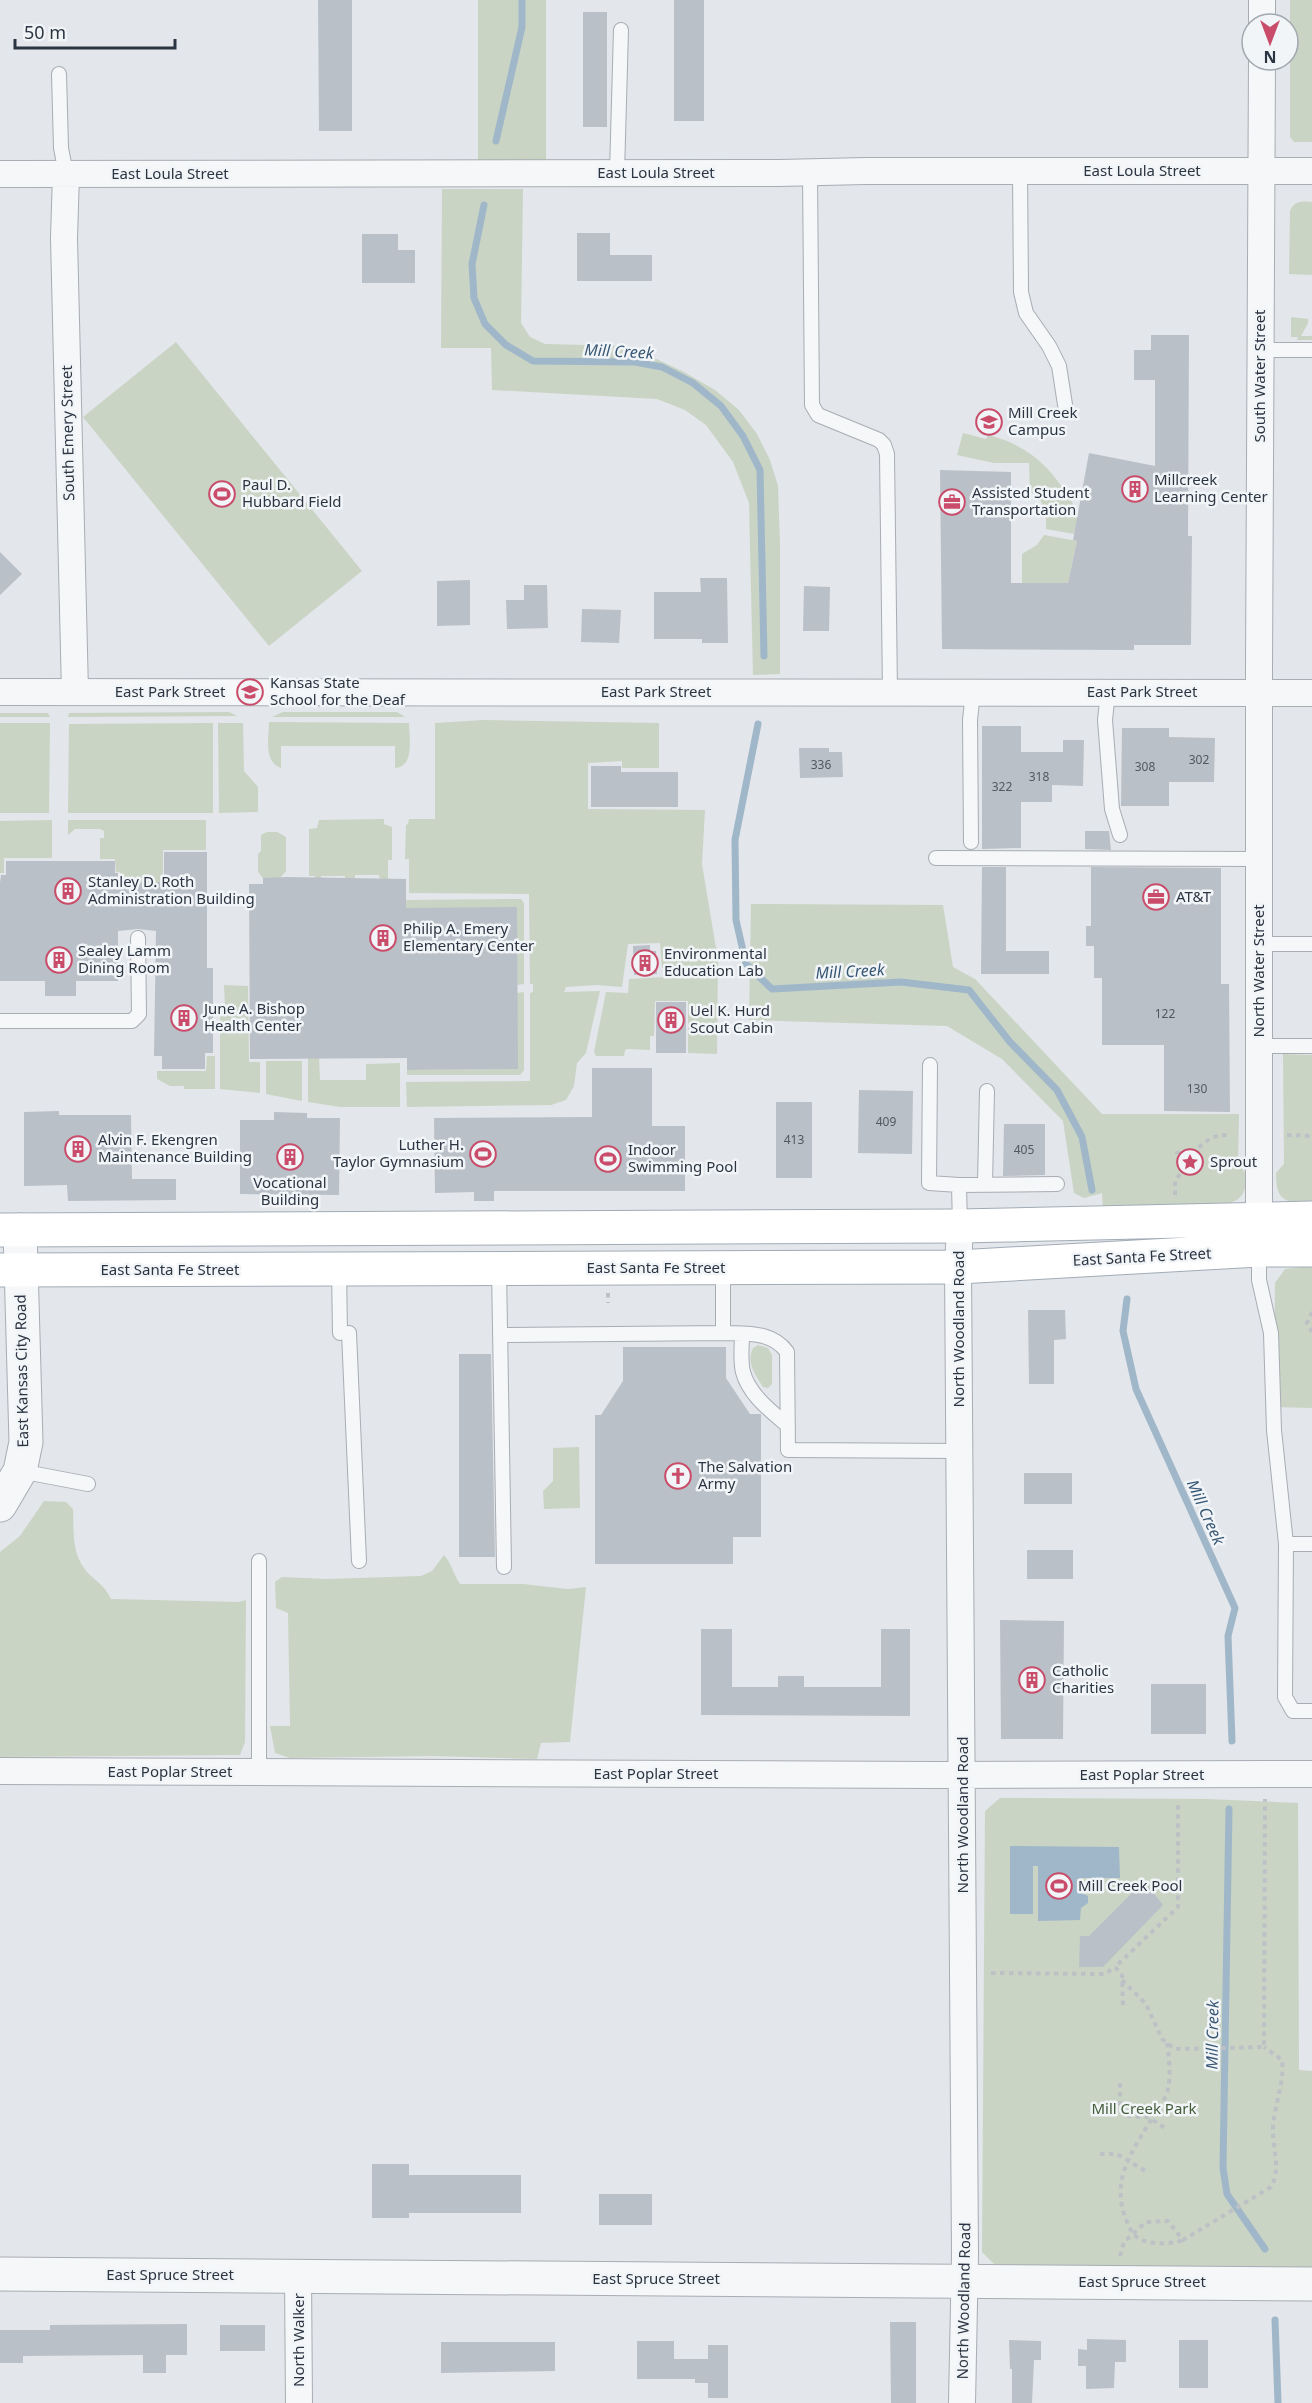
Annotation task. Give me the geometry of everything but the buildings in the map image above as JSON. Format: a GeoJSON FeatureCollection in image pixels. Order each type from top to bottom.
{"type":"FeatureCollection","features":[{"type":"Feature","properties":{"kind":"main road"},"geometry":{"type":"LineString","coordinates":[[10,1230],[960,1226],[1312,1218]]}},
{"type":"Feature","properties":{"kind":"main road"},"geometry":{"type":"LineString","coordinates":[[723,1227],[723,1268]]}},
{"type":"Feature","properties":{"kind":"main road","name":"East Santa Fe Street"},"geometry":{"type":"LineString","coordinates":[[10,1270],[958,1267],[1259,1250],[1312,1250]]}},
{"type":"Feature","properties":{"kind":"street","name":"South Water Street"},"geometry":{"type":"LineString","coordinates":[[1259,692],[1262,72]]}},
{"type":"Feature","properties":{"kind":"street","name":"East Loula Street"},"geometry":{"type":"LineString","coordinates":[[0,174],[1312,171]]}},
{"type":"Feature","properties":{"kind":"street","name":"South Emery Street"},"geometry":{"type":"LineString","coordinates":[[66,174],[64,238],[75,692]]}},
{"type":"Feature","properties":{"kind":"street","name":"East Park Street"},"geometry":{"type":"LineString","coordinates":[[0,692],[1312,693]]}},
{"type":"Feature","properties":{"kind":"street","name":"North Water Street"},"geometry":{"type":"LineString","coordinates":[[1259,692],[1259,1250]]}},
{"type":"Feature","properties":{"kind":"street","name":"North Woodland Road"},"geometry":{"type":"LineString","coordinates":[[960,1226],[958,1267],[965,2281],[963,2403]]}},
{"type":"Feature","properties":{"kind":"street","name":"East Kansas City Road"},"geometry":{"type":"LineString","coordinates":[[0,1505],[20,1471],[26,1442],[10,1270],[10,1230]]}},
{"type":"Feature","properties":{"kind":"street","name":"East Poplar Street"},"geometry":{"type":"LineString","coordinates":[[0,1771],[1312,1774]]}},
{"type":"Feature","properties":{"kind":"street","name":"East Spruce Street"},"geometry":{"type":"LineString","coordinates":[[0,2274],[1312,2283]]}},
{"type":"Feature","properties":{"kind":"street","name":"North Walker"},"geometry":{"type":"LineString","coordinates":[[298,2276],[299,2403]]}},
{"type":"Feature","properties":{"kind":"lane"},"geometry":{"type":"LineString","coordinates":[[617,173],[621,30]]}},
{"type":"Feature","properties":{"kind":"lane"},"geometry":{"type":"LineString","coordinates":[[59,74],[61,148],[66,174]]}},
{"type":"Feature","properties":{"kind":"lane"},"geometry":{"type":"LineString","coordinates":[[1020,171],[1021,292],[1026,313],[1049,346],[1059,366],[1066,411]]}},
{"type":"Feature","properties":{"kind":"lane"},"geometry":{"type":"LineString","coordinates":[[810,172],[812,405],[819,415],[879,440],[884,445],[887,454],[890,692]]}},
{"type":"Feature","properties":{"kind":"lane"},"geometry":{"type":"LineString","coordinates":[[1261,350],[1312,350]]}},
{"type":"Feature","properties":{"kind":"lane"},"geometry":{"type":"LineString","coordinates":[[971,842],[970,720],[973,692]]}},
{"type":"Feature","properties":{"kind":"lane"},"geometry":{"type":"LineString","coordinates":[[1108,692],[1105,720],[1112,809],[1120,835]]}},
{"type":"Feature","properties":{"kind":"lane"},"geometry":{"type":"LineString","coordinates":[[936,858],[1259,859]]}},
{"type":"Feature","properties":{"kind":"lane"},"geometry":{"type":"LineString","coordinates":[[0,1021],[132,1021],[139,1014],[138,938]]}},
{"type":"Feature","properties":{"kind":"lane"},"geometry":{"type":"LineString","coordinates":[[1259,944],[1312,944]]}},
{"type":"Feature","properties":{"kind":"lane"},"geometry":{"type":"LineString","coordinates":[[1259,1046],[1312,1046]]}},
{"type":"Feature","properties":{"kind":"lane"},"geometry":{"type":"LineString","coordinates":[[930,1065],[930,1183],[1057,1184]]}},
{"type":"Feature","properties":{"kind":"lane"},"geometry":{"type":"LineString","coordinates":[[985,1184],[987,1091]]}},
{"type":"Feature","properties":{"kind":"lane"},"geometry":{"type":"LineString","coordinates":[[959,1185],[960,1226]]}},
{"type":"Feature","properties":{"kind":"lane"},"geometry":{"type":"LineString","coordinates":[[1259,1250],[1259,1280],[1271,1333],[1274,1430],[1286,1544],[1286,1698],[1293,1711],[1312,1711]]}},
{"type":"Feature","properties":{"kind":"lane"},"geometry":{"type":"LineString","coordinates":[[723,1268],[723,1333]]}},
{"type":"Feature","properties":{"kind":"lane"},"geometry":{"type":"LineString","coordinates":[[339,1269],[359,1561]]}},
{"type":"Feature","properties":{"kind":"lane"},"geometry":{"type":"LineString","coordinates":[[499,1269],[504,1567]]}},
{"type":"Feature","properties":{"kind":"lane"},"geometry":{"type":"LineString","coordinates":[[742,1334],[743,1370],[747,1381],[757,1397],[788,1426]]}},
{"type":"Feature","properties":{"kind":"lane"},"geometry":{"type":"LineString","coordinates":[[500,1335],[761,1334],[780,1343],[787,1352],[788,1450],[960,1451]]}},
{"type":"Feature","properties":{"kind":"lane"},"geometry":{"type":"LineString","coordinates":[[20,1471],[88,1484]]}},
{"type":"Feature","properties":{"kind":"lane"},"geometry":{"type":"LineString","coordinates":[[1286,1544],[1312,1544]]}},
{"type":"Feature","properties":{"kind":"lane"},"geometry":{"type":"LineString","coordinates":[[259,1561],[259,1772]]}},
{"type":"Feature","properties":{"kind":"path"},"geometry":{"type":"LineString","coordinates":[[1182,1171],[1177,1153],[1195,1152],[1205,1140],[1224,1134],[1229,1135]]}},
{"type":"Feature","properties":{"kind":"path"},"geometry":{"type":"LineString","coordinates":[[1287,1136],[1312,1136]]}},
{"type":"Feature","properties":{"kind":"path"},"geometry":{"type":"LineString","coordinates":[[1175,1198],[1175,1181],[1182,1171],[1193,1170],[1198,1163],[1195,1152]]}},
{"type":"Feature","properties":{"kind":"path"},"geometry":{"type":"LineString","coordinates":[[1312,1312],[1307,1323],[1312,1332]]}},
{"type":"Feature","properties":{"kind":"path"},"geometry":{"type":"LineString","coordinates":[[1264,2047],[1265,1799]]}},
{"type":"Feature","properties":{"kind":"path"},"geometry":{"type":"LineString","coordinates":[[991,1973],[1105,1974],[1115,1967],[1178,1907],[1178,1803]]}},
{"type":"Feature","properties":{"kind":"path"},"geometry":{"type":"LineString","coordinates":[[1115,1967],[1122,1975],[1123,2005]]}},
{"type":"Feature","properties":{"kind":"path"},"geometry":{"type":"LineString","coordinates":[[1122,1980],[1146,2004],[1162,2039],[1167,2042],[1175,2049],[1264,2047],[1281,2060],[1283,2073],[1273,2131],[1276,2177],[1271,2187],[1176,2243],[1141,2241],[1133,2234],[1123,2209],[1119,2189],[1123,2169],[1168,2091],[1167,2042]]}},
{"type":"Feature","properties":{"kind":"path"},"geometry":{"type":"LineString","coordinates":[[1120,2084],[1120,2109],[1126,2116],[1152,2119],[1166,2128]]}},
{"type":"Feature","properties":{"kind":"path"},"geometry":{"type":"LineString","coordinates":[[1100,2154],[1117,2154],[1147,2172]]}},
{"type":"Feature","properties":{"kind":"path"},"geometry":{"type":"LineString","coordinates":[[1117,2263],[1124,2242],[1146,2222],[1168,2221],[1183,2240]]}},
{"type":"Feature","properties":{"kind":"green space"},"geometry":{"type":"Polygon","coordinates":[[[478,0],[546,0],[546,161],[478,164],[478,0]]]}},
{"type":"Feature","properties":{"kind":"green space"},"geometry":{"type":"Polygon","coordinates":[[[1290,0],[1312,0],[1312,142],[1294,142],[1290,137],[1290,72],[1300,72],[1300,12],[1290,12],[1290,0]]]}},
{"type":"Feature","properties":{"kind":"green space"},"geometry":{"type":"Polygon","coordinates":[[[442,189],[523,189],[521,323],[530,337],[545,344],[629,346],[684,372],[715,390],[739,410],[757,434],[770,460],[778,486],[780,674],[753,675],[749,503],[733,462],[706,425],[685,410],[657,399],[492,390],[491,348],[441,348],[442,189]]]}},
{"type":"Feature","properties":{"kind":"green space"},"geometry":{"type":"Polygon","coordinates":[[[1299,202],[1312,202],[1312,275],[1289,274],[1290,211],[1299,202]]]}},
{"type":"Feature","properties":{"kind":"green space"},"geometry":{"type":"Polygon","coordinates":[[[1291,317],[1308,319],[1301,336],[1312,336],[1312,340],[1297,340],[1298,337],[1291,337],[1291,317]]]}},
{"type":"Feature","properties":{"kind":"green space","name":"Paul D. Hubbard Field"},"geometry":{"type":"Polygon","coordinates":[[[176,342],[362,571],[269,646],[83,417],[176,342]]]}},
{"type":"Feature","properties":{"kind":"green space"},"geometry":{"type":"Polygon","coordinates":[[[963,433],[986,439],[988,435],[1000,438],[1039,460],[1055,477],[1073,504],[1077,517],[1074,534],[1046,529],[1044,507],[1039,498],[1030,492],[1029,463],[994,463],[957,455],[963,433]]]}},
{"type":"Feature","properties":{"kind":"green space"},"geometry":{"type":"Polygon","coordinates":[[[1044,535],[1077,541],[1068,583],[1022,583],[1022,554],[1037,545],[1044,535]]]}},
{"type":"Feature","properties":{"kind":"green space"},"geometry":{"type":"Polygon","coordinates":[[[229,712],[237,716],[68,717],[69,713],[229,712]]]}},
{"type":"Feature","properties":{"kind":"green space"},"geometry":{"type":"Polygon","coordinates":[[[283,712],[397,712],[405,717],[272,717],[283,712]]]}},
{"type":"Feature","properties":{"kind":"green space"},"geometry":{"type":"Polygon","coordinates":[[[0,713],[48,713],[50,717],[0,717],[0,713]]]}},
{"type":"Feature","properties":{"kind":"green space"},"geometry":{"type":"Polygon","coordinates":[[[484,720],[659,723],[659,768],[622,768],[622,761],[588,763],[588,809],[705,810],[702,864],[718,960],[717,1054],[688,1053],[688,1001],[655,1001],[654,1036],[650,1036],[650,1050],[628,1049],[625,1050],[624,1056],[596,1056],[594,1052],[606,992],[628,993],[629,979],[666,977],[666,973],[669,972],[668,969],[662,968],[660,943],[628,944],[622,987],[597,985],[566,987],[564,992],[600,991],[586,1053],[577,1063],[574,1086],[566,1100],[551,1105],[407,1107],[406,1082],[530,1081],[530,993],[533,992],[533,984],[530,984],[529,894],[409,893],[409,859],[405,859],[406,825],[409,819],[435,819],[435,723],[484,720]]]}},
{"type":"Feature","properties":{"kind":"green space"},"geometry":{"type":"Polygon","coordinates":[[[269,722],[409,723],[410,750],[406,763],[395,768],[395,746],[281,746],[281,768],[275,765],[269,755],[269,722]]]}},
{"type":"Feature","properties":{"kind":"green space"},"geometry":{"type":"Polygon","coordinates":[[[0,723],[50,723],[49,813],[0,813],[0,723]]]}},
{"type":"Feature","properties":{"kind":"green space"},"geometry":{"type":"Polygon","coordinates":[[[213,723],[213,813],[68,813],[69,724],[213,723]]]}},
{"type":"Feature","properties":{"kind":"green space"},"geometry":{"type":"Polygon","coordinates":[[[218,723],[243,723],[244,771],[258,787],[258,812],[219,813],[218,723]]]}},
{"type":"Feature","properties":{"kind":"green space"},"geometry":{"type":"Polygon","coordinates":[[[384,819],[384,824],[392,827],[392,860],[388,860],[388,881],[380,881],[379,875],[355,875],[355,880],[345,880],[345,876],[321,876],[321,880],[315,880],[315,876],[309,876],[309,829],[317,828],[319,820],[384,819]]]}},
{"type":"Feature","properties":{"kind":"green space"},"geometry":{"type":"Polygon","coordinates":[[[52,820],[52,858],[4,858],[4,873],[0,873],[0,821],[52,820]]]}},
{"type":"Feature","properties":{"kind":"green space"},"geometry":{"type":"Polygon","coordinates":[[[68,820],[206,820],[206,850],[163,850],[163,898],[137,898],[137,881],[120,881],[120,872],[116,872],[115,859],[100,859],[100,838],[104,838],[104,831],[75,829],[68,835],[68,820]]]}},
{"type":"Feature","properties":{"kind":"green space"},"geometry":{"type":"Polygon","coordinates":[[[267,832],[277,832],[286,837],[286,871],[280,878],[263,878],[258,872],[261,835],[267,832]]]}},
{"type":"Feature","properties":{"kind":"green space"},"geometry":{"type":"Polygon","coordinates":[[[521,899],[524,903],[524,984],[517,985],[406,908],[406,900],[521,899]]]}},
{"type":"Feature","properties":{"kind":"green space"},"geometry":{"type":"Polygon","coordinates":[[[751,904],[943,905],[953,967],[975,979],[1102,1114],[1239,1114],[1238,1165],[1247,1174],[1243,1194],[1237,1200],[1226,1204],[1103,1211],[1102,1193],[1084,1198],[1074,1193],[1063,1121],[1002,1059],[947,1026],[749,1020],[751,904]]]}},
{"type":"Feature","properties":{"kind":"green space"},"geometry":{"type":"Polygon","coordinates":[[[224,985],[248,986],[249,1062],[260,1062],[260,1093],[220,1089],[220,1007],[225,1007],[224,985]]]}},
{"type":"Feature","properties":{"kind":"green space"},"geometry":{"type":"Polygon","coordinates":[[[524,992],[524,1070],[520,1075],[407,1075],[407,1070],[517,1069],[517,993],[524,992]]]}},
{"type":"Feature","properties":{"kind":"green space"},"geometry":{"type":"Polygon","coordinates":[[[1283,1054],[1312,1055],[1312,1204],[1284,1199],[1276,1183],[1276,1173],[1284,1164],[1283,1054]]]}},
{"type":"Feature","properties":{"kind":"green space"},"geometry":{"type":"Polygon","coordinates":[[[207,1056],[215,1056],[215,1089],[184,1089],[184,1086],[170,1086],[157,1079],[157,1071],[206,1071],[207,1056]]]}},
{"type":"Feature","properties":{"kind":"green space"},"geometry":{"type":"Polygon","coordinates":[[[308,1056],[319,1056],[320,1080],[366,1080],[366,1064],[400,1063],[400,1107],[340,1107],[308,1102],[308,1056]]]}},
{"type":"Feature","properties":{"kind":"green space"},"geometry":{"type":"Polygon","coordinates":[[[266,1061],[302,1061],[302,1101],[266,1094],[266,1061]]]}},
{"type":"Feature","properties":{"kind":"green space"},"geometry":{"type":"Polygon","coordinates":[[[1312,1266],[1312,1408],[1274,1407],[1275,1283],[1285,1269],[1312,1266]]]}},
{"type":"Feature","properties":{"kind":"green space"},"geometry":{"type":"Polygon","coordinates":[[[758,1345],[768,1348],[772,1355],[772,1384],[768,1388],[763,1387],[751,1364],[751,1353],[758,1345]]]}},
{"type":"Feature","properties":{"kind":"green space"},"geometry":{"type":"Polygon","coordinates":[[[579,1447],[580,1508],[544,1509],[543,1491],[553,1481],[553,1448],[579,1447]]]}},
{"type":"Feature","properties":{"kind":"green space"},"geometry":{"type":"Polygon","coordinates":[[[44,1501],[66,1502],[73,1509],[74,1535],[79,1559],[83,1567],[104,1588],[111,1599],[238,1602],[246,1600],[245,1742],[240,1755],[0,1757],[0,1552],[20,1536],[44,1501]]]}},
{"type":"Feature","properties":{"kind":"green space"},"geometry":{"type":"Polygon","coordinates":[[[444,1555],[460,1584],[523,1584],[568,1589],[586,1587],[570,1742],[541,1743],[537,1759],[433,1756],[290,1758],[275,1753],[270,1726],[290,1726],[288,1613],[276,1608],[275,1582],[282,1577],[326,1579],[421,1576],[432,1571],[444,1555]]]}},
{"type":"Feature","properties":{"kind":"green space","name":"Mill Creek Park"},"geometry":{"type":"Polygon","coordinates":[[[1000,1798],[1207,1799],[1298,1803],[1299,2070],[1312,2071],[1312,2271],[998,2268],[982,2252],[985,1811],[1000,1798]]]}},
{"type":"Feature","properties":{"kind":"water","name":"Mill Creek Pool"},"geometry":{"type":"Polygon","coordinates":[[[1010,1846],[1119,1847],[1120,1878],[1081,1878],[1081,1893],[1088,1896],[1088,1903],[1081,1908],[1080,1920],[1038,1921],[1038,1866],[1033,1866],[1033,1914],[1010,1914],[1010,1846]]]}},
{"type":"Feature","properties":{"kind":"waterway","name":"Mill Creek"},"geometry":{"type":"LineString","coordinates":[[496,141],[522,27],[522,0]]}},
{"type":"Feature","properties":{"kind":"waterway","name":"Mill Creek"},"geometry":{"type":"LineString","coordinates":[[484,205],[472,264],[474,298],[485,324],[506,345],[533,361],[635,362],[662,367],[693,383],[721,406],[743,436],[760,470],[764,656]]}},
{"type":"Feature","properties":{"kind":"waterway","name":"Mill Creek"},"geometry":{"type":"LineString","coordinates":[[758,724],[735,840],[736,920],[746,964],[772,989],[901,982],[969,990],[1010,1042],[1057,1090],[1082,1137],[1092,1190]]}},
{"type":"Feature","properties":{"kind":"waterway","name":"Mill Creek"},"geometry":{"type":"LineString","coordinates":[[1127,1299],[1123,1331],[1136,1389],[1235,1608],[1228,1636],[1232,1741]]}},
{"type":"Feature","properties":{"kind":"waterway","name":"Mill Creek"},"geometry":{"type":"LineString","coordinates":[[1229,1809],[1223,2168],[1227,2194],[1265,2249]]}},
{"type":"Feature","properties":{"kind":"waterway","name":"Mill Creek"},"geometry":{"type":"LineString","coordinates":[[1275,2320],[1278,2403]]}},
{"type":"Feature","properties":{"kind":"place","name":"Mill Creek Campus"},"geometry":{"type":"Point","coordinates":[989,422]}},
{"type":"Feature","properties":{"kind":"place","name":"Millcreek Learning Center"},"geometry":{"type":"Point","coordinates":[1135,489]}},
{"type":"Feature","properties":{"kind":"place","name":"Paul D. Hubbard Field"},"geometry":{"type":"Point","coordinates":[222,494]}},
{"type":"Feature","properties":{"kind":"place","name":"Assisted Student Transportation"},"geometry":{"type":"Point","coordinates":[952,502]}},
{"type":"Feature","properties":{"kind":"place","name":"Kansas State School for the Deaf"},"geometry":{"type":"Point","coordinates":[250,692]}},
{"type":"Feature","properties":{"kind":"place","name":"Stanley D. Roth Administration Building"},"geometry":{"type":"Point","coordinates":[68,891]}},
{"type":"Feature","properties":{"kind":"place","name":"AT&T"},"geometry":{"type":"Point","coordinates":[1156,897]}},
{"type":"Feature","properties":{"kind":"place","name":"Philip A. Emery Elementary Center"},"geometry":{"type":"Point","coordinates":[383,938]}},
{"type":"Feature","properties":{"kind":"place","name":"Sealey Lamm Dining Room"},"geometry":{"type":"Point","coordinates":[59,960]}},
{"type":"Feature","properties":{"kind":"place","name":"Environmental Education Lab"},"geometry":{"type":"Point","coordinates":[645,963]}},
{"type":"Feature","properties":{"kind":"place","name":"June A. Bishop Health Center"},"geometry":{"type":"Point","coordinates":[184,1018]}},
{"type":"Feature","properties":{"kind":"place","name":"Uel K. Hurd Scout Cabin"},"geometry":{"type":"Point","coordinates":[671,1020]}},
{"type":"Feature","properties":{"kind":"place","name":"Alvin F. Ekengren Maintenance Building"},"geometry":{"type":"Point","coordinates":[78,1149]}},
{"type":"Feature","properties":{"kind":"place","name":"Luther H. Taylor Gymnasium"},"geometry":{"type":"Point","coordinates":[483,1154]}},
{"type":"Feature","properties":{"kind":"place","name":"Vocational Building"},"geometry":{"type":"Point","coordinates":[290,1157]}},
{"type":"Feature","properties":{"kind":"place","name":"Indoor Swimming Pool"},"geometry":{"type":"Point","coordinates":[608,1159]}},
{"type":"Feature","properties":{"kind":"place","name":"Sprout"},"geometry":{"type":"Point","coordinates":[1190,1162]}},
{"type":"Feature","properties":{"kind":"place","name":"The Salvation Army"},"geometry":{"type":"Point","coordinates":[678,1476]}},
{"type":"Feature","properties":{"kind":"place","name":"Catholic Charities"},"geometry":{"type":"Point","coordinates":[1032,1680]}},
{"type":"Feature","properties":{"kind":"place","name":"Mill Creek Pool"},"geometry":{"type":"Point","coordinates":[1059,1886]}}]}
